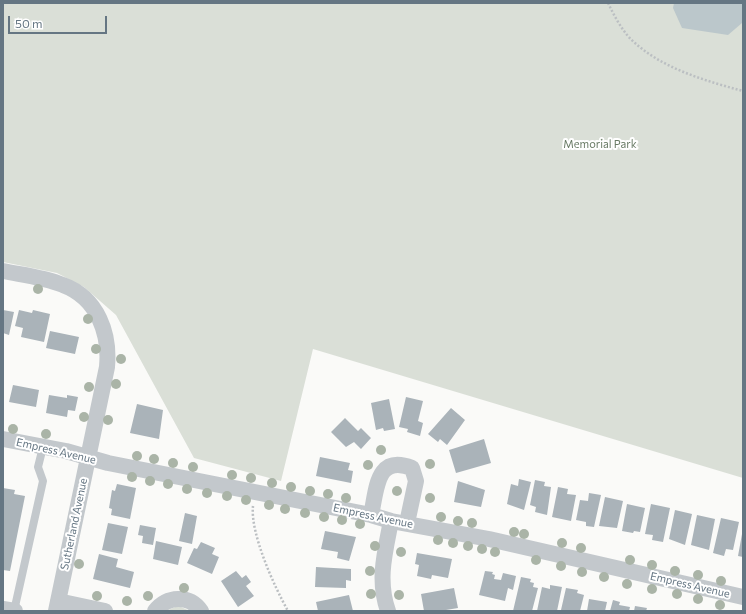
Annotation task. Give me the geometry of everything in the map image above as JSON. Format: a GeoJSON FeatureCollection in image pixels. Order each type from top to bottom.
{"type":"FeatureCollection","features":[{"type":"Feature","properties":{"kind":"street","name":"Sutherland Avenue"},"geometry":{"type":"LineString","coordinates":[[3,271],[65,285],[89,303],[101,320],[107,339],[107,368],[87,457],[57,606]]}},
{"type":"Feature","properties":{"kind":"street","name":"Empress Avenue"},"geometry":{"type":"LineString","coordinates":[[3,439],[108,463],[255,491],[399,522],[489,539],[743,597]]}},
{"type":"Feature","properties":{"kind":"street"},"geometry":{"type":"LineString","coordinates":[[370,515],[381,473],[390,465],[401,464],[412,468],[416,481],[399,522],[382,572],[382,586],[388,611]]}},
{"type":"Feature","properties":{"kind":"street"},"geometry":{"type":"LineString","coordinates":[[155,611],[167,601],[176,598],[185,599],[193,603],[201,611]]}},
{"type":"Feature","properties":{"kind":"street"},"geometry":{"type":"LineString","coordinates":[[57,606],[105,611]]}},
{"type":"Feature","properties":{"kind":"street"},"geometry":{"type":"LineString","coordinates":[[3,609],[14,611]]}},
{"type":"Feature","properties":{"kind":"lane"},"geometry":{"type":"LineString","coordinates":[[14,611],[43,481],[38,467],[43,447]]}},
{"type":"Feature","properties":{"kind":"path"},"geometry":{"type":"LineString","coordinates":[[608,3],[618,23],[634,43],[664,64],[712,83],[743,91]]}},
{"type":"Feature","properties":{"kind":"path"},"geometry":{"type":"LineString","coordinates":[[255,491],[252,517],[257,538],[288,611]]}},
{"type":"Feature","properties":{"kind":"green space","name":"Memorial Park"},"geometry":{"type":"Polygon","coordinates":[[[3,3],[743,3],[743,478],[313,349],[281,481],[194,458],[116,315],[84,287],[57,273],[3,262],[3,3]]]}},
{"type":"Feature","properties":{"kind":"green space"},"geometry":{"type":"Polygon","coordinates":[[[175,607],[181,607],[190,611],[166,611],[175,607]]]}},
{"type":"Feature","properties":{"kind":"shaded area"},"geometry":{"type":"Polygon","coordinates":[[[674,3],[743,3],[742,23],[728,35],[682,28],[673,8],[674,3]]]}},
{"type":"Feature","properties":{"kind":"building"},"geometry":{"type":"Polygon","coordinates":[[[3,310],[14,312],[9,335],[3,333],[3,310]]]}},
{"type":"Feature","properties":{"kind":"building"},"geometry":{"type":"Polygon","coordinates":[[[19,310],[32,313],[33,310],[50,314],[44,342],[21,337],[23,328],[15,326],[19,310]]]}},
{"type":"Feature","properties":{"kind":"building"},"geometry":{"type":"Polygon","coordinates":[[[50,331],[79,337],[75,354],[46,348],[50,331]]]}},
{"type":"Feature","properties":{"kind":"building"},"geometry":{"type":"Polygon","coordinates":[[[13,385],[39,390],[36,407],[9,402],[13,385]]]}},
{"type":"Feature","properties":{"kind":"building"},"geometry":{"type":"Polygon","coordinates":[[[49,395],[67,398],[67,395],[78,397],[75,411],[68,410],[67,417],[46,413],[49,395]]]}},
{"type":"Feature","properties":{"kind":"building"},"geometry":{"type":"Polygon","coordinates":[[[406,397],[423,401],[418,421],[423,423],[420,436],[407,432],[408,429],[399,427],[406,397]]]}},
{"type":"Feature","properties":{"kind":"building"},"geometry":{"type":"Polygon","coordinates":[[[389,399],[395,429],[384,431],[383,428],[376,430],[371,403],[389,399]]]}},
{"type":"Feature","properties":{"kind":"building"},"geometry":{"type":"Polygon","coordinates":[[[137,404],[163,410],[159,439],[130,433],[137,404]]]}},
{"type":"Feature","properties":{"kind":"building"},"geometry":{"type":"Polygon","coordinates":[[[451,408],[465,420],[447,445],[440,439],[438,442],[428,434],[451,408]]]}},
{"type":"Feature","properties":{"kind":"building"},"geometry":{"type":"Polygon","coordinates":[[[345,418],[358,431],[361,428],[371,438],[361,449],[354,442],[346,447],[331,432],[345,418]]]}},
{"type":"Feature","properties":{"kind":"building"},"geometry":{"type":"Polygon","coordinates":[[[484,439],[491,463],[456,473],[449,450],[484,439]]]}},
{"type":"Feature","properties":{"kind":"building"},"geometry":{"type":"Polygon","coordinates":[[[320,457],[350,463],[348,470],[353,471],[351,483],[316,476],[320,457]]]}},
{"type":"Feature","properties":{"kind":"building"},"geometry":{"type":"Polygon","coordinates":[[[519,479],[531,482],[524,510],[507,504],[511,484],[518,486],[519,479]]]}},
{"type":"Feature","properties":{"kind":"building"},"geometry":{"type":"Polygon","coordinates":[[[535,480],[545,482],[544,486],[551,487],[547,515],[535,512],[536,507],[530,505],[535,480]]]}},
{"type":"Feature","properties":{"kind":"building"},"geometry":{"type":"Polygon","coordinates":[[[458,481],[485,490],[481,507],[454,502],[458,481]]]}},
{"type":"Feature","properties":{"kind":"building"},"geometry":{"type":"Polygon","coordinates":[[[117,484],[136,488],[130,519],[111,515],[112,509],[109,508],[112,490],[115,491],[117,484]]]}},
{"type":"Feature","properties":{"kind":"building"},"geometry":{"type":"Polygon","coordinates":[[[558,487],[568,489],[567,494],[576,495],[571,521],[552,517],[558,487]]]}},
{"type":"Feature","properties":{"kind":"building"},"geometry":{"type":"Polygon","coordinates":[[[3,488],[15,490],[14,494],[25,496],[10,571],[3,570],[3,488]]]}},
{"type":"Feature","properties":{"kind":"building"},"geometry":{"type":"Polygon","coordinates":[[[589,493],[601,495],[594,527],[586,526],[586,522],[576,520],[580,500],[588,501],[589,493]]]}},
{"type":"Feature","properties":{"kind":"building"},"geometry":{"type":"Polygon","coordinates":[[[605,497],[623,501],[617,528],[599,526],[605,497]]]}},
{"type":"Feature","properties":{"kind":"building"},"geometry":{"type":"Polygon","coordinates":[[[627,504],[645,508],[640,532],[634,531],[633,533],[622,531],[627,504]]]}},
{"type":"Feature","properties":{"kind":"building"},"geometry":{"type":"Polygon","coordinates":[[[651,504],[670,508],[663,542],[652,540],[653,535],[645,534],[651,504]]]}},
{"type":"Feature","properties":{"kind":"building"},"geometry":{"type":"Polygon","coordinates":[[[675,510],[692,514],[685,545],[669,539],[675,510]]]}},
{"type":"Feature","properties":{"kind":"building"},"geometry":{"type":"Polygon","coordinates":[[[185,513],[197,516],[192,544],[179,541],[185,513]]]}},
{"type":"Feature","properties":{"kind":"building"},"geometry":{"type":"Polygon","coordinates":[[[697,515],[715,519],[709,550],[691,545],[697,515]]]}},
{"type":"Feature","properties":{"kind":"building"},"geometry":{"type":"Polygon","coordinates":[[[721,518],[739,522],[733,550],[726,549],[724,556],[713,553],[721,518]]]}},
{"type":"Feature","properties":{"kind":"building"},"geometry":{"type":"Polygon","coordinates":[[[108,523],[128,527],[122,554],[102,550],[108,523]]]}},
{"type":"Feature","properties":{"kind":"building"},"geometry":{"type":"Polygon","coordinates":[[[140,525],[156,528],[153,545],[142,543],[143,536],[138,535],[140,525]]]}},
{"type":"Feature","properties":{"kind":"building"},"geometry":{"type":"Polygon","coordinates":[[[325,531],[356,537],[349,561],[337,558],[338,552],[321,549],[325,531]]]}},
{"type":"Feature","properties":{"kind":"building"},"geometry":{"type":"Polygon","coordinates":[[[743,534],[743,557],[738,556],[743,534]]]}},
{"type":"Feature","properties":{"kind":"building"},"geometry":{"type":"Polygon","coordinates":[[[156,541],[182,547],[178,565],[153,559],[156,541]]]}},
{"type":"Feature","properties":{"kind":"building"},"geometry":{"type":"Polygon","coordinates":[[[201,542],[215,548],[212,554],[219,557],[212,574],[187,563],[194,548],[197,549],[201,542]]]}},
{"type":"Feature","properties":{"kind":"building"},"geometry":{"type":"Polygon","coordinates":[[[417,553],[452,559],[448,578],[432,575],[431,579],[417,576],[419,565],[415,564],[417,553]]]}},
{"type":"Feature","properties":{"kind":"building"},"geometry":{"type":"Polygon","coordinates":[[[99,554],[118,559],[116,567],[134,572],[130,588],[93,579],[99,554]]]}},
{"type":"Feature","properties":{"kind":"building"},"geometry":{"type":"Polygon","coordinates":[[[316,567],[351,569],[351,581],[346,580],[346,588],[315,587],[316,567]]]}},
{"type":"Feature","properties":{"kind":"building"},"geometry":{"type":"Polygon","coordinates":[[[236,571],[242,578],[246,575],[251,582],[246,586],[254,596],[238,607],[221,581],[236,571]]]}},
{"type":"Feature","properties":{"kind":"building"},"geometry":{"type":"Polygon","coordinates":[[[485,571],[493,572],[492,574],[495,575],[494,579],[501,580],[503,573],[516,576],[513,590],[508,588],[505,601],[479,595],[485,571]]]}},
{"type":"Feature","properties":{"kind":"building"},"geometry":{"type":"Polygon","coordinates":[[[521,577],[531,579],[530,582],[534,583],[533,587],[538,588],[532,611],[513,611],[521,577]]]}},
{"type":"Feature","properties":{"kind":"building"},"geometry":{"type":"Polygon","coordinates":[[[550,585],[562,587],[557,611],[537,611],[542,587],[550,589],[550,585]]]}},
{"type":"Feature","properties":{"kind":"building"},"geometry":{"type":"Polygon","coordinates":[[[454,588],[458,608],[440,611],[424,611],[421,594],[454,588]]]}},
{"type":"Feature","properties":{"kind":"building"},"geometry":{"type":"Polygon","coordinates":[[[566,588],[578,590],[577,593],[584,595],[580,611],[561,610],[566,588]]]}},
{"type":"Feature","properties":{"kind":"building"},"geometry":{"type":"Polygon","coordinates":[[[349,595],[353,611],[318,611],[316,602],[349,595]]]}},
{"type":"Feature","properties":{"kind":"building"},"geometry":{"type":"Polygon","coordinates":[[[589,599],[607,602],[605,611],[587,611],[589,599]]]}},
{"type":"Feature","properties":{"kind":"building"},"geometry":{"type":"Polygon","coordinates":[[[613,600],[620,602],[619,605],[630,607],[629,611],[610,611],[613,600]]]}},
{"type":"Feature","properties":{"kind":"building"},"geometry":{"type":"Polygon","coordinates":[[[635,606],[647,608],[646,611],[634,611],[635,606]]]}}]}
